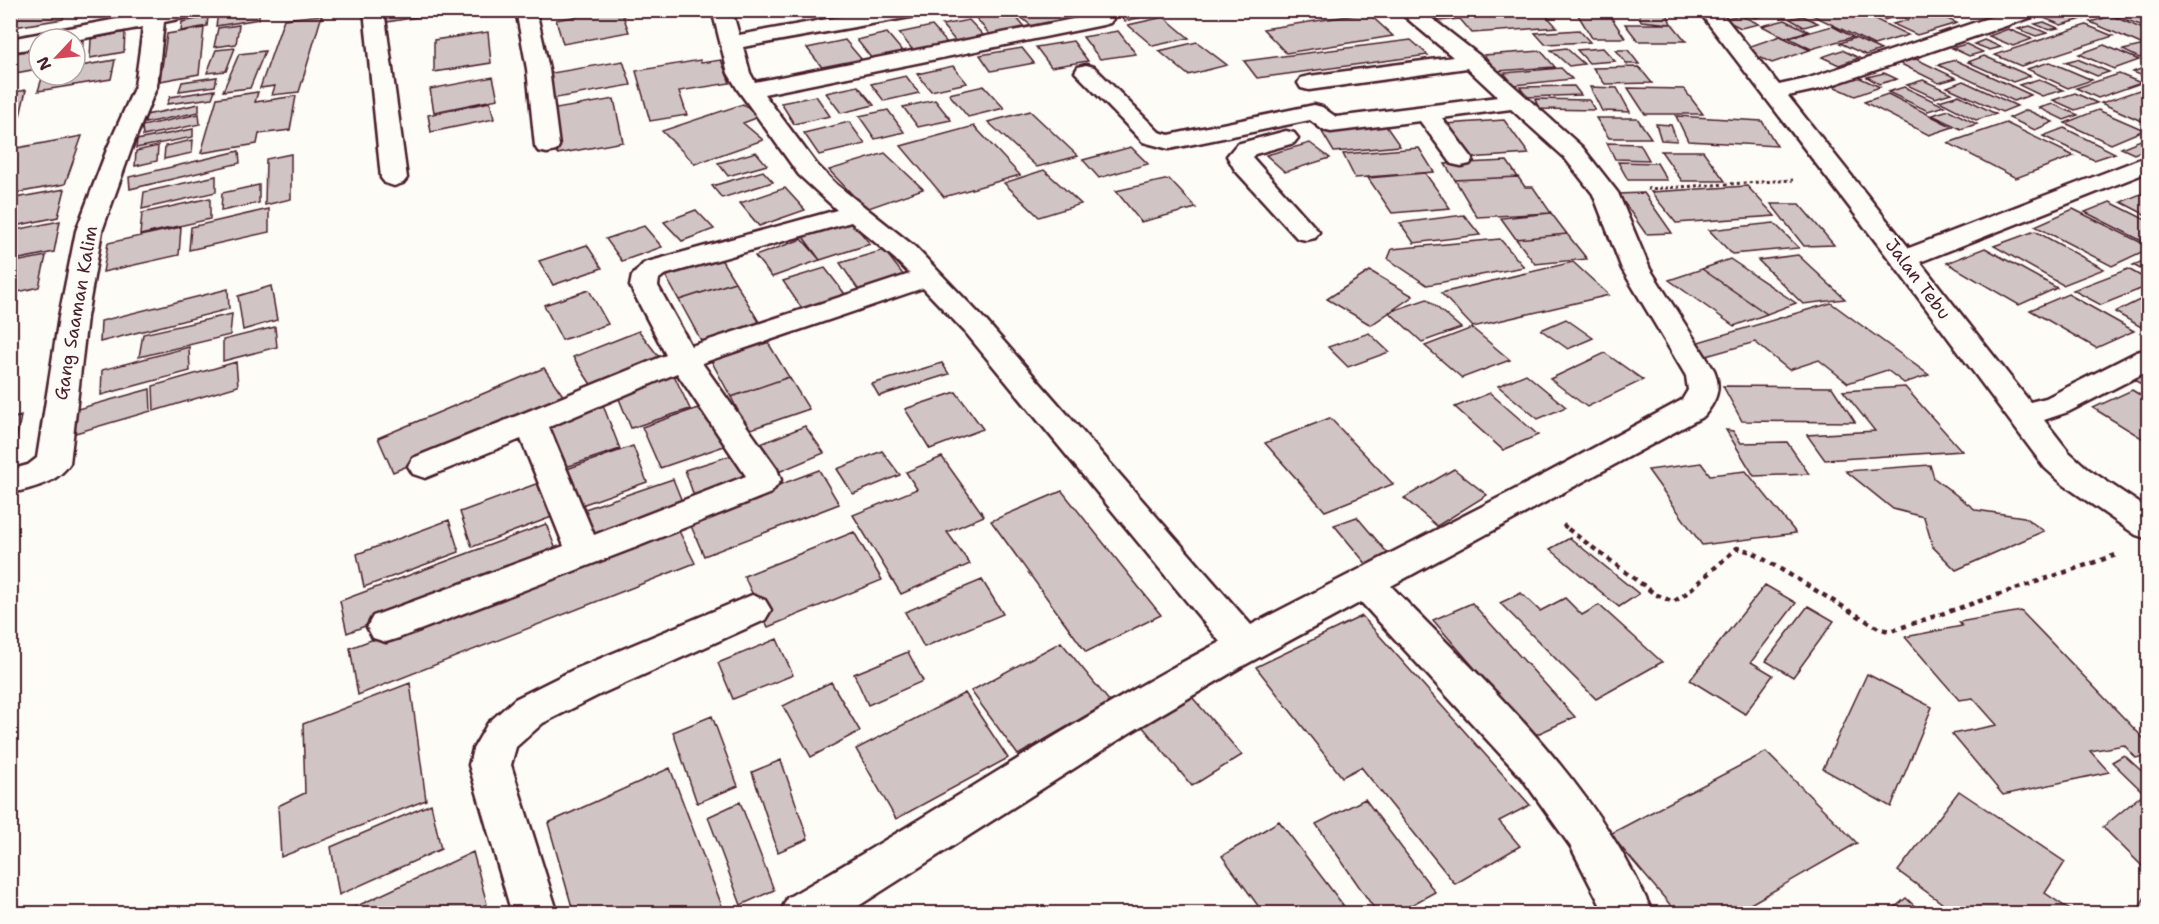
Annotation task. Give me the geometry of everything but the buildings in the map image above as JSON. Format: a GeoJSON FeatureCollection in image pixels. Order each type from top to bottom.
{"type":"FeatureCollection","features":[{"type":"Feature","properties":{"kind":"street"},"geometry":{"type":"LineString","coordinates":[[87,30],[154,14],[195,10]]}},
{"type":"Feature","properties":{"kind":"street"},"geometry":{"type":"LineString","coordinates":[[374,10],[394,178]]}},
{"type":"Feature","properties":{"kind":"street"},"geometry":{"type":"LineString","coordinates":[[526,10],[538,69],[547,146]]}},
{"type":"Feature","properties":{"kind":"street"},"geometry":{"type":"LineString","coordinates":[[722,10],[739,73],[808,170],[855,213],[905,253],[930,278],[1031,390],[1246,646]]}},
{"type":"Feature","properties":{"kind":"street"},"geometry":{"type":"LineString","coordinates":[[732,43],[916,10]]}},
{"type":"Feature","properties":{"kind":"street"},"geometry":{"type":"LineString","coordinates":[[802,914],[1150,700],[1365,582],[1586,469],[1693,408],[1704,393],[1704,382],[1699,370],[1636,268],[1605,193],[1573,152],[1518,101],[1407,10]]}},
{"type":"Feature","properties":{"kind":"street","name":"Jalan Tebu"},"geometry":{"type":"LineString","coordinates":[[1708,10],[1903,258],[2057,460],[2076,477],[2148,526]]}},
{"type":"Feature","properties":{"kind":"street"},"geometry":{"type":"LineString","coordinates":[[1967,10],[1994,22]]}},
{"type":"Feature","properties":{"kind":"street"},"geometry":{"type":"LineString","coordinates":[[1773,93],[1812,84],[2034,10]]}},
{"type":"Feature","properties":{"kind":"street","name":"Gang Saaman Kalim"},"geometry":{"type":"LineString","coordinates":[[10,482],[40,473],[53,463],[73,317],[88,231],[146,86],[154,14]]}},
{"type":"Feature","properties":{"kind":"street"},"geometry":{"type":"LineString","coordinates":[[749,90],[1103,19]]}},
{"type":"Feature","properties":{"kind":"street"},"geometry":{"type":"LineString","coordinates":[[10,46],[27,43]]}},
{"type":"Feature","properties":{"kind":"street"},"geometry":{"type":"LineString","coordinates":[[1309,83],[1472,61]]}},
{"type":"Feature","properties":{"kind":"street"},"geometry":{"type":"LineString","coordinates":[[1086,72],[1151,137],[1158,141],[1180,141],[1314,112],[1331,125]]}},
{"type":"Feature","properties":{"kind":"street"},"geometry":{"type":"LineString","coordinates":[[1306,232],[1244,165],[1239,156],[1246,149],[1331,125],[1518,101]]}},
{"type":"Feature","properties":{"kind":"street"},"geometry":{"type":"LineString","coordinates":[[1426,112],[1461,159]]}},
{"type":"Feature","properties":{"kind":"street"},"geometry":{"type":"LineString","coordinates":[[1903,258],[1923,253],[2148,163]]}},
{"type":"Feature","properties":{"kind":"street"},"geometry":{"type":"LineString","coordinates":[[386,627],[584,553],[759,484],[764,480],[760,469],[683,359],[644,286],[646,276],[654,268],[855,213]]}},
{"type":"Feature","properties":{"kind":"street"},"geometry":{"type":"LineString","coordinates":[[425,466],[683,359],[930,278]]}},
{"type":"Feature","properties":{"kind":"street"},"geometry":{"type":"LineString","coordinates":[[2022,416],[2057,405],[2148,359]]}},
{"type":"Feature","properties":{"kind":"street"},"geometry":{"type":"LineString","coordinates":[[530,421],[584,553]]}},
{"type":"Feature","properties":{"kind":"street"},"geometry":{"type":"LineString","coordinates":[[1365,582],[1537,765],[1586,833],[1630,914]]}},
{"type":"Feature","properties":{"kind":"street"},"geometry":{"type":"LineString","coordinates":[[535,914],[490,765],[493,749],[502,735],[529,711],[587,682],[752,610]]}},
{"type":"Feature","properties":{"kind":"path"},"geometry":{"type":"LineString","coordinates":[[1605,193],[1840,177]]}},
{"type":"Feature","properties":{"kind":"path"},"geometry":{"type":"LineString","coordinates":[[1528,498],[1655,594],[1673,602],[1683,596],[1737,548],[1752,552],[1880,629],[1891,631],[2126,552]]}}]}
